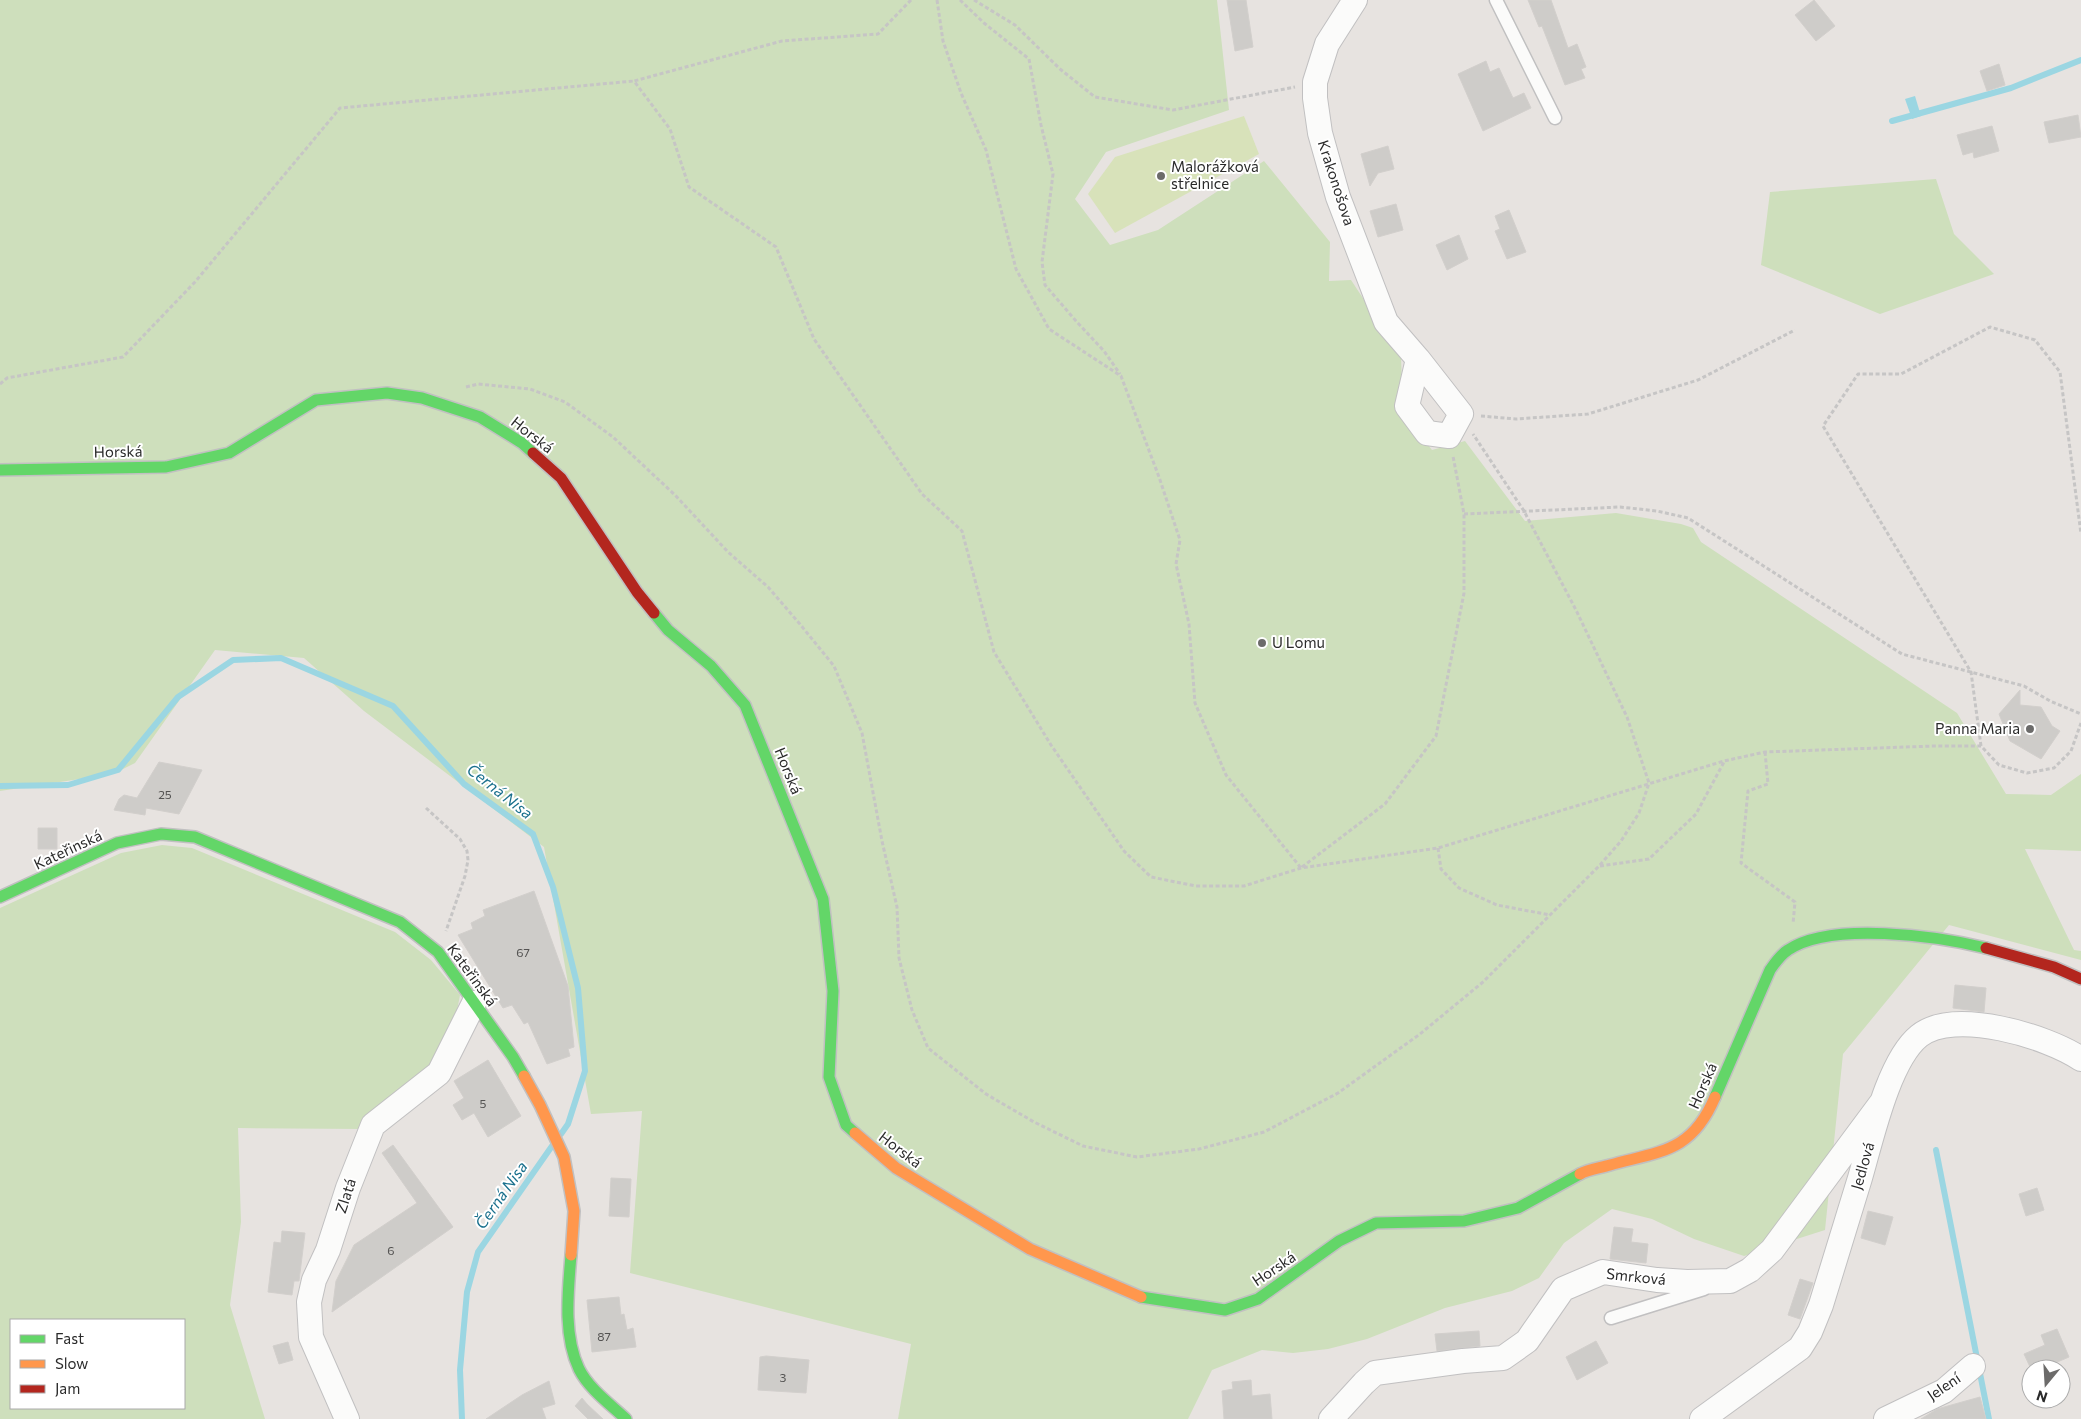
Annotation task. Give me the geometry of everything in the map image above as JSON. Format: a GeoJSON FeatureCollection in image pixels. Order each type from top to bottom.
{"type":"FeatureCollection","features":[{"type":"Feature","properties":{"kind":"street","name":"Krakonošova"},"geometry":{"type":"LineString","coordinates":[[1355,0],[1328,44],[1315,82],[1315,98],[1320,133],[1338,197],[1386,322],[1461,414]]}},
{"type":"Feature","properties":{"kind":"street"},"geometry":{"type":"LineString","coordinates":[[1418,359],[1407,406],[1427,433],[1449,436],[1461,414]]}},
{"type":"Feature","properties":{"kind":"street","name":"Horská"},"geometry":{"type":"LineString","coordinates":[[0,470],[166,467],[229,453],[316,400],[387,393],[422,398],[480,417],[522,443],[561,478],[637,592],[668,630],[711,666],[745,706],[823,899],[833,991],[829,1077],[846,1126],[896,1168],[1030,1249],[1145,1299],[1225,1310],[1258,1299],[1339,1241],[1376,1222],[1464,1221],[1518,1208],[1583,1172],[1673,1148],[1685,1141],[1699,1128],[1709,1112],[1770,970],[1780,956],[1791,948],[1825,936],[1860,934],[1937,939],[2041,961],[2081,979]]}},
{"type":"Feature","properties":{"kind":"street","name":"Kateřinská"},"geometry":{"type":"LineString","coordinates":[[0,897],[117,843],[161,834],[195,837],[400,922],[438,952],[513,1057],[540,1105],[564,1156],[574,1211],[568,1299],[570,1347],[580,1370],[598,1393],[626,1419]]}},
{"type":"Feature","properties":{"kind":"street","name":"Zlatá"},"geometry":{"type":"LineString","coordinates":[[347,1419],[311,1337],[309,1302],[314,1280],[328,1250],[348,1188],[373,1125],[439,1073],[474,1003]]}},
{"type":"Feature","properties":{"kind":"street","name":"Jedlová"},"geometry":{"type":"LineString","coordinates":[[1702,1419],[1800,1348],[1810,1332],[1821,1305],[1882,1102],[1906,1050],[1919,1036],[1946,1026],[1962,1025],[2002,1028],[2059,1046],[2081,1058]]}},
{"type":"Feature","properties":{"kind":"street","name":"Smrková"},"geometry":{"type":"LineString","coordinates":[[1332,1419],[1375,1373],[1463,1361],[1504,1358],[1527,1341],[1563,1289],[1603,1272],[1686,1282],[1730,1281],[1750,1270],[1772,1250],[1882,1102]]}},
{"type":"Feature","properties":{"kind":"street","name":"Jelení"},"geometry":{"type":"LineString","coordinates":[[1886,1419],[1944,1391],[1973,1366]]}},
{"type":"Feature","properties":{"kind":"lane"},"geometry":{"type":"LineString","coordinates":[[1496,0],[1555,118]]}},
{"type":"Feature","properties":{"kind":"lane"},"geometry":{"type":"LineString","coordinates":[[1611,1318],[1730,1281]]}},
{"type":"Feature","properties":{"kind":"path"},"geometry":{"type":"LineString","coordinates":[[0,384],[7,378],[123,358],[195,282],[340,108],[634,81],[782,41],[878,34],[911,0]]}},
{"type":"Feature","properties":{"kind":"path"},"geometry":{"type":"LineString","coordinates":[[937,0],[943,41],[961,93],[986,150],[1016,269],[1049,329],[1121,376]]}},
{"type":"Feature","properties":{"kind":"path"},"geometry":{"type":"LineString","coordinates":[[960,0],[1029,59],[1041,125],[1053,174],[1042,262],[1045,285],[1104,351],[1121,376],[1180,540],[1176,564],[1189,624],[1195,703],[1226,774],[1301,868]]}},
{"type":"Feature","properties":{"kind":"path"},"geometry":{"type":"LineString","coordinates":[[974,0],[1015,25],[1060,69],[1095,97],[1173,110],[1315,82]]}},
{"type":"Feature","properties":{"kind":"path"},"geometry":{"type":"LineString","coordinates":[[634,81],[670,129],[689,187],[776,247],[814,339],[922,494],[962,531],[994,652],[1051,746],[1124,851],[1151,877],[1196,886],[1244,886],[1301,868],[1438,848],[1649,783],[1724,761],[1765,752],[1981,746]]}},
{"type":"Feature","properties":{"kind":"path"},"geometry":{"type":"LineString","coordinates":[[2081,534],[2060,372],[2035,340],[1990,327],[1901,374],[1858,374],[1823,426],[1972,672],[1981,746],[1999,765],[2026,773],[2054,768],[2071,751],[2081,723]]}},
{"type":"Feature","properties":{"kind":"path"},"geometry":{"type":"LineString","coordinates":[[1461,414],[1516,419],[1588,414],[1698,380],[1795,330]]}},
{"type":"Feature","properties":{"kind":"path"},"geometry":{"type":"LineString","coordinates":[[460,388],[478,384],[530,389],[564,402],[613,437],[675,495],[728,552],[768,587],[834,666],[862,732],[882,840],[897,907],[899,958],[912,1010],[928,1048],[986,1094],[1034,1122],[1083,1146],[1137,1157],[1199,1149],[1264,1132],[1338,1093],[1420,1034],[1483,982],[1600,866],[1621,841],[1639,813],[1649,783],[1628,717],[1576,610],[1524,511],[1461,414]]}},
{"type":"Feature","properties":{"kind":"path"},"geometry":{"type":"LineString","coordinates":[[1301,868],[1385,804],[1436,736],[1464,593],[1464,514],[1449,436]]}},
{"type":"Feature","properties":{"kind":"path"},"geometry":{"type":"LineString","coordinates":[[1464,514],[1620,507],[1657,511],[1688,518],[1902,654],[2024,686],[2050,701],[2081,714]]}},
{"type":"Feature","properties":{"kind":"path"},"geometry":{"type":"LineString","coordinates":[[1765,752],[1768,784],[1748,791],[1741,863],[1795,902],[1791,948]]}},
{"type":"Feature","properties":{"kind":"path"},"geometry":{"type":"LineString","coordinates":[[1600,866],[1649,859],[1696,814],[1724,761]]}},
{"type":"Feature","properties":{"kind":"path"},"geometry":{"type":"LineString","coordinates":[[426,808],[460,839],[467,851],[468,860],[465,876],[438,952]]}},
{"type":"Feature","properties":{"kind":"path"},"geometry":{"type":"LineString","coordinates":[[1438,848],[1441,868],[1458,888],[1497,905],[1551,916]]}},
{"type":"Feature","properties":{"kind":"green space"},"geometry":{"type":"Polygon","coordinates":[[[0,0],[1217,0],[1229,110],[1106,152],[1075,199],[1110,245],[1158,230],[1264,161],[1330,242],[1329,281],[1351,280],[1401,356],[1403,414],[1432,450],[1465,441],[1525,521],[1616,513],[1681,524],[1693,528],[1701,542],[1957,713],[2006,794],[2051,795],[2081,774],[2081,851],[2025,849],[2074,950],[2081,951],[2081,960],[1949,925],[1843,1054],[1825,1230],[1744,1256],[1694,1239],[1652,1219],[1612,1209],[1564,1243],[1539,1278],[1512,1291],[1445,1308],[1367,1339],[1328,1349],[1293,1353],[1262,1350],[1212,1370],[1188,1419],[898,1419],[911,1344],[630,1273],[642,1111],[591,1114],[544,847],[364,711],[304,658],[215,650],[135,763],[113,774],[0,791],[0,0]]]}},
{"type":"Feature","properties":{"kind":"green space","name":"Malorážková střelnice"},"geometry":{"type":"Polygon","coordinates":[[[1244,116],[1259,154],[1115,233],[1088,194],[1115,157],[1244,116]]]}},
{"type":"Feature","properties":{"kind":"green space"},"geometry":{"type":"Polygon","coordinates":[[[1936,179],[1954,234],[1994,274],[1880,314],[1761,265],[1770,192],[1936,179]]]}},
{"type":"Feature","properties":{"kind":"green space"},"geometry":{"type":"Polygon","coordinates":[[[162,845],[192,848],[395,932],[431,960],[460,995],[452,1037],[434,1070],[363,1129],[238,1128],[241,1222],[230,1305],[265,1419],[0,1419],[0,908],[121,853],[162,845]]]}},
{"type":"Feature","properties":{"kind":"water"},"geometry":{"type":"Polygon","coordinates":[[[1915,96],[1921,116],[1912,119],[1905,99],[1915,96]]]}},
{"type":"Feature","properties":{"kind":"building"},"geometry":{"type":"Polygon","coordinates":[[[1227,0],[1246,0],[1253,47],[1235,51],[1227,0]]]}},
{"type":"Feature","properties":{"kind":"building"},"geometry":{"type":"Polygon","coordinates":[[[1528,0],[1551,0],[1568,48],[1577,44],[1586,67],[1581,69],[1585,78],[1565,85],[1542,26],[1539,27],[1528,0]]]}},
{"type":"Feature","properties":{"kind":"building"},"geometry":{"type":"Polygon","coordinates":[[[1814,0],[1835,26],[1816,41],[1795,15],[1814,0]]]}},
{"type":"Feature","properties":{"kind":"building"},"geometry":{"type":"Polygon","coordinates":[[[1486,61],[1490,72],[1499,68],[1513,98],[1524,93],[1531,108],[1483,131],[1458,74],[1486,61]]]}},
{"type":"Feature","properties":{"kind":"building"},"geometry":{"type":"Polygon","coordinates":[[[1999,64],[2005,85],[1987,91],[1980,71],[1999,64]]]}},
{"type":"Feature","properties":{"kind":"building"},"geometry":{"type":"Polygon","coordinates":[[[2078,115],[2081,137],[2049,143],[2044,122],[2078,115]]]}},
{"type":"Feature","properties":{"kind":"building"},"geometry":{"type":"Polygon","coordinates":[[[1992,126],[1999,151],[1974,158],[1973,152],[1963,155],[1957,135],[1992,126]]]}},
{"type":"Feature","properties":{"kind":"building"},"geometry":{"type":"Polygon","coordinates":[[[1388,146],[1394,169],[1378,173],[1370,186],[1361,154],[1388,146]]]}},
{"type":"Feature","properties":{"kind":"building"},"geometry":{"type":"Polygon","coordinates":[[[1396,204],[1403,230],[1378,237],[1370,211],[1396,204]]]}},
{"type":"Feature","properties":{"kind":"building"},"geometry":{"type":"Polygon","coordinates":[[[1509,210],[1526,252],[1507,259],[1495,231],[1500,229],[1495,216],[1509,210]]]}},
{"type":"Feature","properties":{"kind":"building"},"geometry":{"type":"Polygon","coordinates":[[[1459,235],[1468,259],[1447,270],[1436,245],[1459,235]]]}},
{"type":"Feature","properties":{"kind":"building","name":"Panna Maria"},"geometry":{"type":"Polygon","coordinates":[[[2020,690],[2020,705],[2041,707],[2052,726],[2060,731],[2041,759],[2010,741],[1999,714],[2020,690]]]}},
{"type":"Feature","properties":{"kind":"building"},"geometry":{"type":"Polygon","coordinates":[[[159,762],[202,770],[179,814],[146,808],[145,815],[114,810],[119,799],[124,795],[137,798],[159,762]]]}},
{"type":"Feature","properties":{"kind":"building"},"geometry":{"type":"Polygon","coordinates":[[[38,828],[57,828],[57,849],[38,849],[38,828]]]}},
{"type":"Feature","properties":{"kind":"building"},"geometry":{"type":"Polygon","coordinates":[[[534,891],[568,986],[574,1047],[568,1049],[570,1056],[547,1064],[528,1022],[524,1024],[512,1005],[503,1008],[458,935],[473,929],[471,923],[485,916],[483,910],[534,891]]]}},
{"type":"Feature","properties":{"kind":"building"},"geometry":{"type":"Polygon","coordinates":[[[1955,985],[1986,988],[1984,1012],[1953,1008],[1955,985]]]}},
{"type":"Feature","properties":{"kind":"building"},"geometry":{"type":"Polygon","coordinates":[[[488,1060],[521,1116],[488,1137],[474,1113],[462,1120],[453,1105],[464,1098],[454,1081],[488,1060]]]}},
{"type":"Feature","properties":{"kind":"building"},"geometry":{"type":"Polygon","coordinates":[[[393,1145],[453,1227],[332,1312],[336,1281],[354,1245],[417,1203],[382,1153],[393,1145]]]}},
{"type":"Feature","properties":{"kind":"building"},"geometry":{"type":"Polygon","coordinates":[[[611,1178],[631,1179],[629,1217],[609,1216],[611,1178]]]}},
{"type":"Feature","properties":{"kind":"building"},"geometry":{"type":"Polygon","coordinates":[[[2037,1188],[2044,1210],[2026,1216],[2019,1194],[2037,1188]]]}},
{"type":"Feature","properties":{"kind":"building"},"geometry":{"type":"Polygon","coordinates":[[[1868,1211],[1893,1217],[1885,1245],[1861,1238],[1868,1211]]]}},
{"type":"Feature","properties":{"kind":"building"},"geometry":{"type":"Polygon","coordinates":[[[1614,1227],[1633,1229],[1631,1242],[1648,1244],[1646,1263],[1610,1259],[1614,1227]]]}},
{"type":"Feature","properties":{"kind":"building"},"geometry":{"type":"Polygon","coordinates":[[[282,1231],[305,1233],[299,1281],[294,1281],[292,1295],[268,1292],[274,1242],[281,1243],[282,1231]]]}},
{"type":"Feature","properties":{"kind":"building"},"geometry":{"type":"Polygon","coordinates":[[[1800,1279],[1813,1283],[1800,1319],[1788,1315],[1800,1279]]]}},
{"type":"Feature","properties":{"kind":"building"},"geometry":{"type":"Polygon","coordinates":[[[619,1297],[621,1315],[624,1314],[627,1330],[633,1328],[636,1347],[592,1352],[587,1300],[619,1297]]]}},
{"type":"Feature","properties":{"kind":"building"},"geometry":{"type":"Polygon","coordinates":[[[2057,1329],[2069,1357],[2064,1359],[2026,1359],[2024,1354],[2045,1345],[2041,1335],[2057,1329]]]}},
{"type":"Feature","properties":{"kind":"building"},"geometry":{"type":"Polygon","coordinates":[[[1479,1331],[1480,1346],[1437,1351],[1435,1334],[1479,1331]]]}},
{"type":"Feature","properties":{"kind":"building"},"geometry":{"type":"Polygon","coordinates":[[[1596,1341],[1608,1363],[1577,1380],[1566,1357],[1596,1341]]]}},
{"type":"Feature","properties":{"kind":"building"},"geometry":{"type":"Polygon","coordinates":[[[288,1342],[293,1360],[279,1364],[273,1346],[288,1342]]]}},
{"type":"Feature","properties":{"kind":"building"},"geometry":{"type":"Polygon","coordinates":[[[760,1357],[809,1360],[806,1393],[758,1390],[760,1357]]]}},
{"type":"Feature","properties":{"kind":"building"},"geometry":{"type":"Polygon","coordinates":[[[1251,1380],[1252,1396],[1270,1394],[1272,1419],[1224,1419],[1222,1391],[1233,1389],[1232,1382],[1251,1380]]]}},
{"type":"Feature","properties":{"kind":"building"},"geometry":{"type":"Polygon","coordinates":[[[549,1381],[555,1404],[542,1408],[546,1419],[486,1419],[522,1395],[549,1381]]]}},
{"type":"Feature","properties":{"kind":"building"},"geometry":{"type":"Polygon","coordinates":[[[1980,1397],[1986,1419],[1921,1419],[1937,1409],[1980,1397]]]}},
{"type":"Feature","properties":{"kind":"building"},"geometry":{"type":"Polygon","coordinates":[[[582,1398],[603,1419],[588,1419],[575,1406],[582,1398]]]}},
{"type":"Feature","properties":{"kind":"waterway"},"geometry":{"type":"LineString","coordinates":[[1892,121],[2011,88],[2081,60]]}},
{"type":"Feature","properties":{"kind":"waterway","name":"Černá Nisa"},"geometry":{"type":"LineString","coordinates":[[0,786],[68,785],[118,770],[178,697],[233,660],[281,658],[393,706],[464,784],[533,834],[553,887],[578,988],[585,1071],[568,1124],[561,1134]]}},
{"type":"Feature","properties":{"kind":"waterway","name":"Černá Nisa"},"geometry":{"type":"LineString","coordinates":[[462,1419],[460,1370],[467,1292],[478,1252],[552,1146]]}},
{"type":"Feature","properties":{"kind":"waterway"},"geometry":{"type":"LineString","coordinates":[[1936,1150],[1989,1419]]}},
{"type":"Feature","properties":{"kind":"traffic: fast"},"geometry":{"type":"LineString","coordinates":[[0,470],[166,467],[229,453],[316,400],[387,393],[422,398],[480,417],[522,443],[533,453]]}},
{"type":"Feature","properties":{"kind":"traffic: fast"},"geometry":{"type":"LineString","coordinates":[[654,613],[668,630],[711,666],[745,705],[823,899],[833,991],[829,1077],[846,1125],[855,1133]]}},
{"type":"Feature","properties":{"kind":"traffic: fast"},"geometry":{"type":"LineString","coordinates":[[0,897],[117,843],[161,834],[195,837],[400,922],[438,952],[513,1057],[524,1076]]}},
{"type":"Feature","properties":{"kind":"traffic: fast"},"geometry":{"type":"LineString","coordinates":[[1715,1097],[1770,970],[1788,950],[1807,941],[1857,933],[1940,939],[1986,948]]}},
{"type":"Feature","properties":{"kind":"traffic: fast"},"geometry":{"type":"LineString","coordinates":[[1141,1297],[1225,1310],[1258,1299],[1339,1241],[1376,1223],[1464,1221],[1518,1208],[1580,1174]]}},
{"type":"Feature","properties":{"kind":"traffic: fast"},"geometry":{"type":"LineString","coordinates":[[571,1255],[568,1313],[574,1356],[579,1369],[588,1383],[626,1419]]}},
{"type":"Feature","properties":{"kind":"traffic: slow"},"geometry":{"type":"LineString","coordinates":[[524,1076],[540,1105],[564,1157],[574,1211],[571,1255]]}},
{"type":"Feature","properties":{"kind":"traffic: slow"},"geometry":{"type":"LineString","coordinates":[[1580,1174],[1660,1152],[1673,1146],[1685,1139],[1696,1129],[1715,1097]]}},
{"type":"Feature","properties":{"kind":"traffic: slow"},"geometry":{"type":"LineString","coordinates":[[855,1133],[896,1168],[1030,1249],[1141,1297]]}},
{"type":"Feature","properties":{"kind":"traffic: jam"},"geometry":{"type":"LineString","coordinates":[[533,453],[561,478],[637,592],[654,613]]}},
{"type":"Feature","properties":{"kind":"traffic: jam"},"geometry":{"type":"LineString","coordinates":[[1986,948],[2054,967],[2081,979]]}},
{"type":"Feature","properties":{"kind":"place","name":"Malorážková střelnice"},"geometry":{"type":"Point","coordinates":[1161,176]}},
{"type":"Feature","properties":{"kind":"place","name":"U Lomu"},"geometry":{"type":"Point","coordinates":[1262,643]}},
{"type":"Feature","properties":{"kind":"place","name":"Panna Maria"},"geometry":{"type":"Point","coordinates":[2030,729]}}]}
